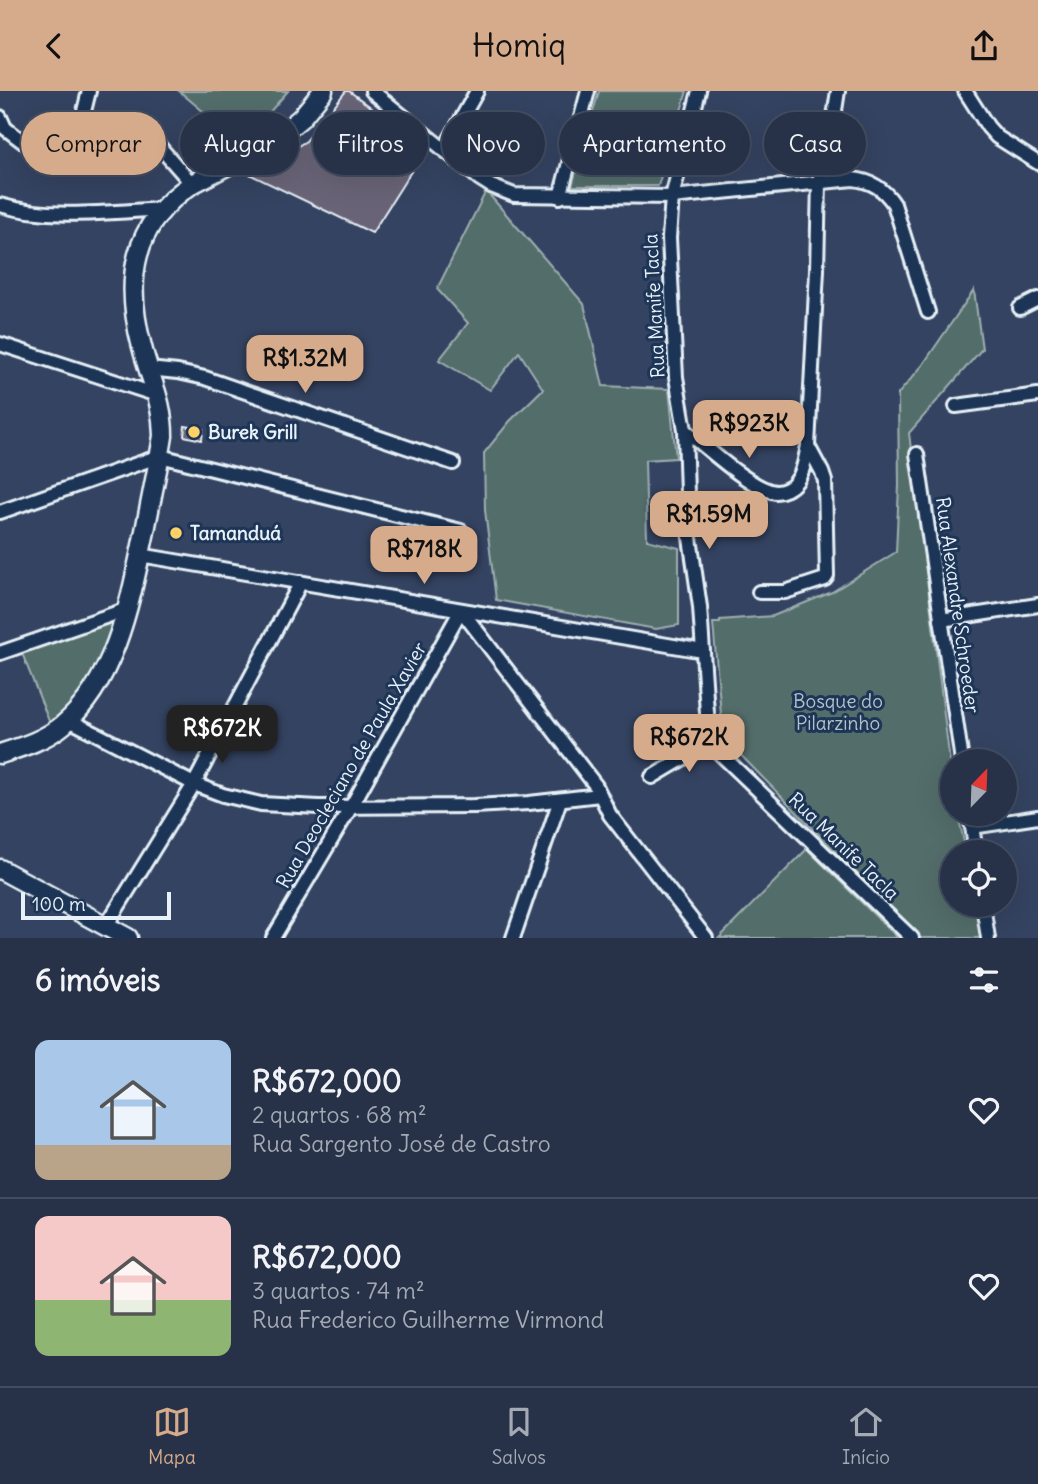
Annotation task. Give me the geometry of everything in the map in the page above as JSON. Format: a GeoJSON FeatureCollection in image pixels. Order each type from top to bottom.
{"type":"FeatureCollection","features":[{"type":"Feature","properties":{"kind":"main road"},"geometry":{"type":"LineString","coordinates":[[0,754],[48,736],[69,720],[101,677],[128,609],[160,456],[163,421],[136,318],[134,278],[144,236],[162,209],[179,193],[272,142],[301,118],[323,91]]}},
{"type":"Feature","properties":{"kind":"main road"},"geometry":{"type":"LineString","coordinates":[[0,869],[128,938]]}},
{"type":"Feature","properties":{"kind":"street"},"geometry":{"type":"LineString","coordinates":[[84,112],[89,91]]}},
{"type":"Feature","properties":{"kind":"street"},"geometry":{"type":"LineString","coordinates":[[372,91],[442,148]]}},
{"type":"Feature","properties":{"kind":"street"},"geometry":{"type":"LineString","coordinates":[[465,112],[477,91]]}},
{"type":"Feature","properties":{"kind":"street"},"geometry":{"type":"LineString","coordinates":[[560,197],[588,91]]}},
{"type":"Feature","properties":{"kind":"street","name":"Rua Manife Tacla"},"geometry":{"type":"LineString","coordinates":[[699,91],[672,197],[669,238],[676,377],[685,430],[688,524],[698,585],[709,743],[912,938]]}},
{"type":"Feature","properties":{"kind":"street"},"geometry":{"type":"LineString","coordinates":[[685,430],[751,482],[775,492],[784,491],[794,485],[800,477],[808,446],[817,283],[819,182],[838,91]]}},
{"type":"Feature","properties":{"kind":"street"},"geometry":{"type":"LineString","coordinates":[[965,91],[997,137],[1038,163]]}},
{"type":"Feature","properties":{"kind":"street"},"geometry":{"type":"LineString","coordinates":[[0,117],[5,128],[21,140]]}},
{"type":"Feature","properties":{"kind":"street"},"geometry":{"type":"LineString","coordinates":[[166,154],[192,184]]}},
{"type":"Feature","properties":{"kind":"street"},"geometry":{"type":"LineString","coordinates":[[475,175],[501,191],[514,195],[560,197],[672,197],[853,179],[872,183],[888,196],[898,213],[928,312]]}},
{"type":"Feature","properties":{"kind":"street"},"geometry":{"type":"LineString","coordinates":[[0,205],[14,209],[77,214],[162,209]]}},
{"type":"Feature","properties":{"kind":"street"},"geometry":{"type":"LineString","coordinates":[[1020,309],[1038,299]]}},
{"type":"Feature","properties":{"kind":"street"},"geometry":{"type":"LineString","coordinates":[[0,344],[158,395]]}},
{"type":"Feature","properties":{"kind":"street"},"geometry":{"type":"LineString","coordinates":[[148,369],[205,378],[453,463]]}},
{"type":"Feature","properties":{"kind":"street"},"geometry":{"type":"LineString","coordinates":[[957,406],[1038,395]]}},
{"type":"Feature","properties":{"kind":"street"},"geometry":{"type":"LineString","coordinates":[[759,592],[774,593],[797,589],[827,576],[825,481],[808,446]]}},
{"type":"Feature","properties":{"kind":"street","name":"Rua Alexandre Schroeder"},"geometry":{"type":"LineString","coordinates":[[917,454],[960,749]]}},
{"type":"Feature","properties":{"kind":"street"},"geometry":{"type":"LineString","coordinates":[[0,512],[160,456],[461,531]]}},
{"type":"Feature","properties":{"kind":"street"},"geometry":{"type":"LineString","coordinates":[[140,555],[703,651]]}},
{"type":"Feature","properties":{"kind":"street"},"geometry":{"type":"LineString","coordinates":[[106,926],[194,784],[301,582]]}},
{"type":"Feature","properties":{"kind":"street"},"geometry":{"type":"LineString","coordinates":[[941,620],[1038,605]]}},
{"type":"Feature","properties":{"kind":"street"},"geometry":{"type":"LineString","coordinates":[[0,653],[128,609]]}},
{"type":"Feature","properties":{"kind":"street"},"geometry":{"type":"LineString","coordinates":[[461,610],[596,786],[610,815],[706,938]]}},
{"type":"Feature","properties":{"kind":"street","name":"Rua Deocleciano de Paula Xavier"},"geometry":{"type":"LineString","coordinates":[[273,938],[351,807],[461,610]]}},
{"type":"Feature","properties":{"kind":"street"},"geometry":{"type":"LineString","coordinates":[[69,720],[194,784],[223,795],[261,804],[310,807],[475,806],[600,795]]}},
{"type":"Feature","properties":{"kind":"street"},"geometry":{"type":"LineString","coordinates":[[652,777],[709,743]]}},
{"type":"Feature","properties":{"kind":"street"},"geometry":{"type":"LineString","coordinates":[[513,938],[560,800]]}},
{"type":"Feature","properties":{"kind":"street"},"geometry":{"type":"LineString","coordinates":[[1017,818],[1038,817]]}},
{"type":"Feature","properties":{"kind":"street"},"geometry":{"type":"LineString","coordinates":[[985,917],[988,938]]}},
{"type":"Feature","properties":{"kind":"green space"},"geometry":{"type":"Polygon","coordinates":[[[179,91],[288,91],[270,112],[204,112],[179,91]]]}},
{"type":"Feature","properties":{"kind":"green space"},"geometry":{"type":"Polygon","coordinates":[[[599,91],[687,91],[681,112],[593,112],[599,91]]]}},
{"type":"Feature","properties":{"kind":"green space"},"geometry":{"type":"Polygon","coordinates":[[[575,175],[661,175],[658,186],[572,186],[575,175]]]}},
{"type":"Feature","properties":{"kind":"green space"},"geometry":{"type":"Polygon","coordinates":[[[486,191],[584,304],[603,386],[669,389],[676,458],[645,460],[647,540],[679,548],[679,625],[656,629],[496,600],[485,510],[484,453],[510,421],[543,389],[519,352],[490,390],[439,360],[468,323],[437,289],[486,191]]]}},
{"type":"Feature","properties":{"kind":"green space","name":"Bosque do Pilarzinho"},"geometry":{"type":"Polygon","coordinates":[[[974,290],[982,349],[909,433],[948,749],[940,749],[940,826],[961,826],[963,840],[940,840],[940,917],[979,917],[983,938],[920,938],[723,737],[713,623],[720,623],[720,620],[773,616],[832,592],[896,552],[899,485],[898,394],[922,366],[974,290]]]}},
{"type":"Feature","properties":{"kind":"green space"},"geometry":{"type":"Polygon","coordinates":[[[116,621],[83,690],[51,726],[22,653],[116,621]]]}},
{"type":"Feature","properties":{"kind":"green space"},"geometry":{"type":"Polygon","coordinates":[[[807,849],[898,938],[719,938],[807,849]]]}},
{"type":"Feature","properties":{"kind":"building"},"geometry":{"type":"Polygon","coordinates":[[[346,91],[349,91],[377,112],[329,112],[346,91]]]}},
{"type":"Feature","properties":{"kind":"building"},"geometry":{"type":"Polygon","coordinates":[[[313,132],[313,175],[409,175],[372,233],[251,175],[299,175],[299,145],[313,132]]]}},
{"type":"Feature","properties":{"kind":"building","name":"Burek Grill"},"geometry":{"type":"Polygon","coordinates":[[[185,426],[203,429],[202,440],[184,436],[185,426]]]}},
{"type":"Feature","properties":{"kind":"place","name":"Burek Grill"},"geometry":{"type":"Point","coordinates":[194,432]}},
{"type":"Feature","properties":{"kind":"place","name":"Tamanduá"},"geometry":{"type":"Point","coordinates":[176,533]}}]}
